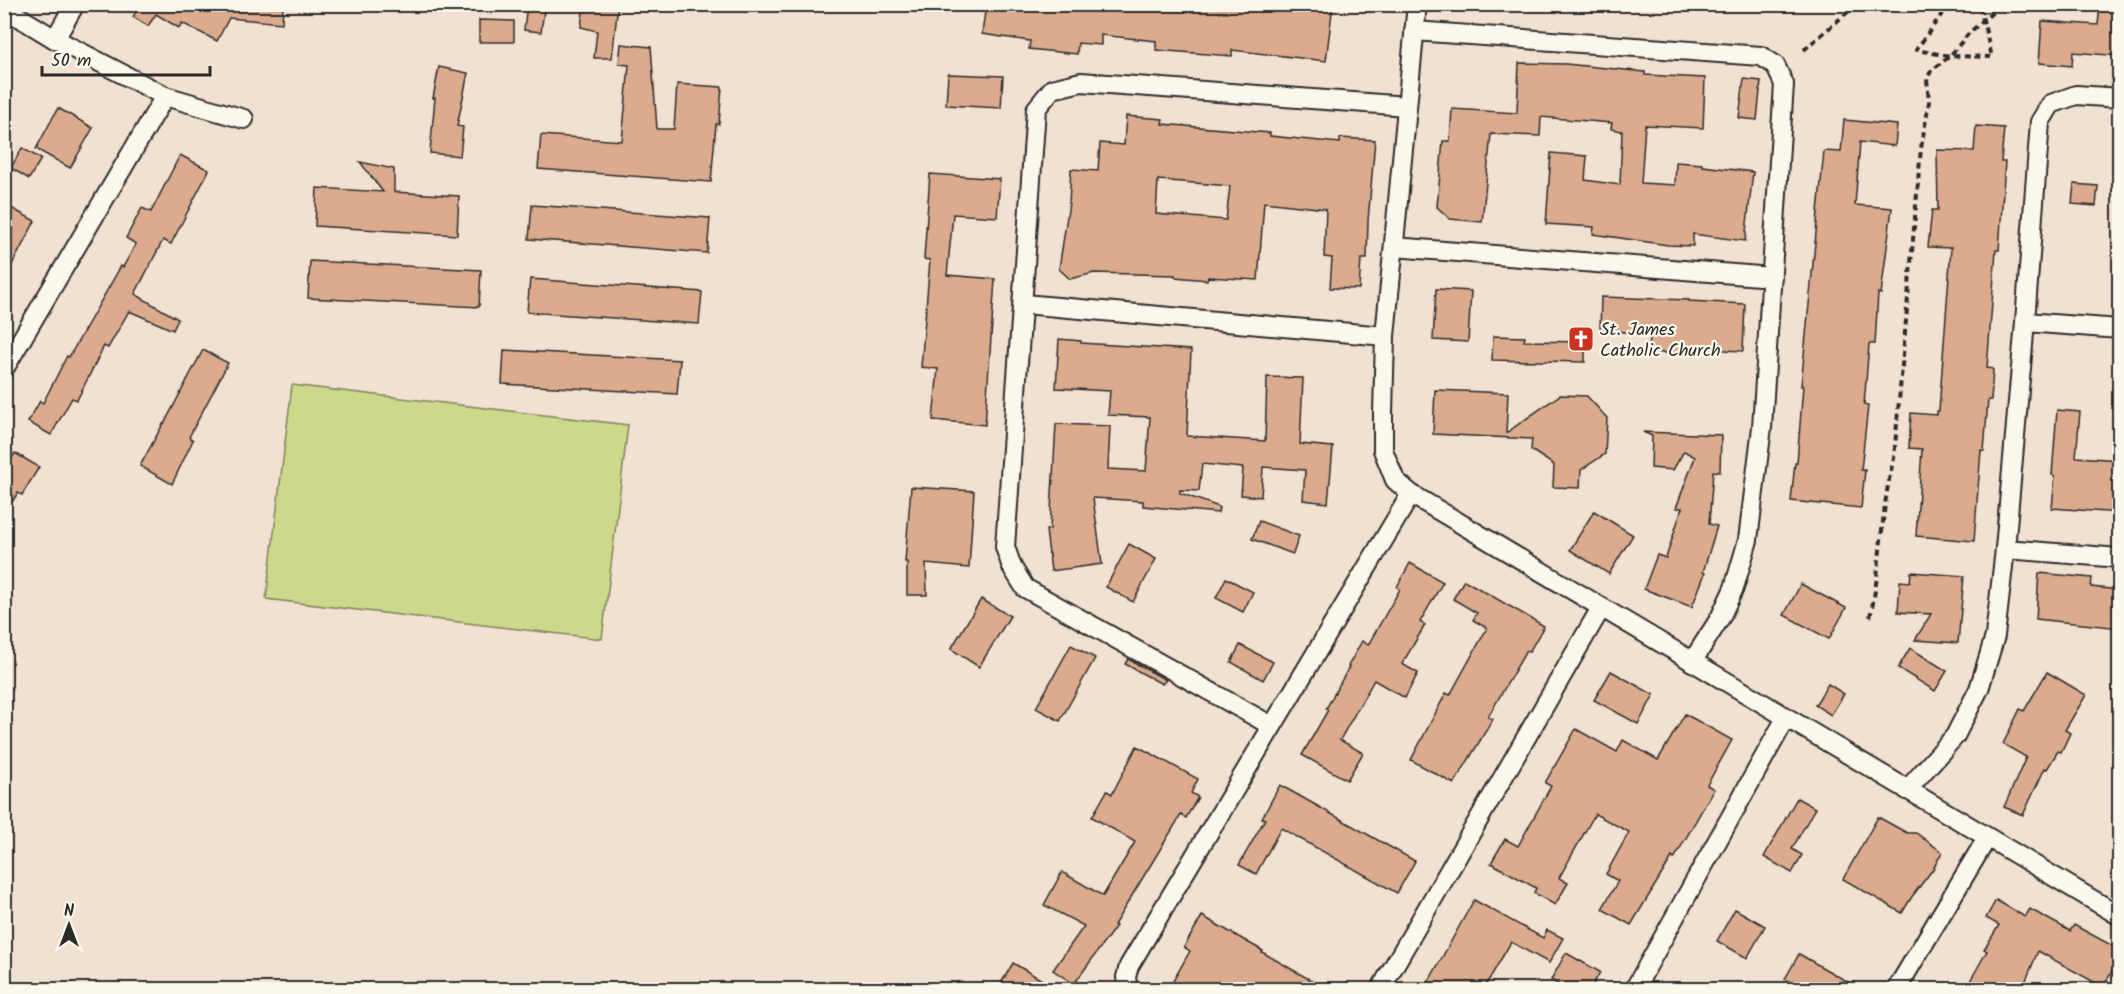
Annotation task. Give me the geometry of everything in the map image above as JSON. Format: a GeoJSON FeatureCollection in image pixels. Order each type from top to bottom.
{"type":"FeatureCollection","features":[{"type":"Feature","properties":{"kind":"street"},"geometry":{"type":"LineString","coordinates":[[55,39],[75,4]]}},
{"type":"Feature","properties":{"kind":"street"},"geometry":{"type":"LineString","coordinates":[[1417,4],[1385,336],[1383,450],[1395,480],[1411,494],[2120,916]]}},
{"type":"Feature","properties":{"kind":"street"},"geometry":{"type":"LineString","coordinates":[[4,8],[55,39],[165,96],[244,119]]}},
{"type":"Feature","properties":{"kind":"street"},"geometry":{"type":"LineString","coordinates":[[1414,31],[1761,56],[1775,65],[1784,84],[1762,426],[1748,540],[1734,588],[1720,618],[1692,662]]}},
{"type":"Feature","properties":{"kind":"street"},"geometry":{"type":"LineString","coordinates":[[1272,726],[1025,588],[1012,567],[1005,547],[1036,109],[1052,89],[1081,82],[1407,106]]}},
{"type":"Feature","properties":{"kind":"street"},"geometry":{"type":"LineString","coordinates":[[1907,790],[1954,736],[1978,689],[1995,636],[2025,322],[2040,122],[2051,104],[2076,95],[2120,98]]}},
{"type":"Feature","properties":{"kind":"street"},"geometry":{"type":"LineString","coordinates":[[4,369],[165,96]]}},
{"type":"Feature","properties":{"kind":"street"},"geometry":{"type":"LineString","coordinates":[[1394,247],[1772,277]]}},
{"type":"Feature","properties":{"kind":"street"},"geometry":{"type":"LineString","coordinates":[[1024,304],[1385,336]]}},
{"type":"Feature","properties":{"kind":"street"},"geometry":{"type":"LineString","coordinates":[[2025,322],[2120,329]]}},
{"type":"Feature","properties":{"kind":"street"},"geometry":{"type":"LineString","coordinates":[[1128,990],[1126,977],[1129,966],[1411,494]]}},
{"type":"Feature","properties":{"kind":"street"},"geometry":{"type":"LineString","coordinates":[[2005,549],[2120,558]]}},
{"type":"Feature","properties":{"kind":"street"},"geometry":{"type":"LineString","coordinates":[[1380,990],[1601,608]]}},
{"type":"Feature","properties":{"kind":"street"},"geometry":{"type":"LineString","coordinates":[[1634,990],[1786,718]]}},
{"type":"Feature","properties":{"kind":"street"},"geometry":{"type":"LineString","coordinates":[[1896,990],[1987,838]]}},
{"type":"Feature","properties":{"kind":"path"},"geometry":{"type":"LineString","coordinates":[[1804,50],[1857,4]]}},
{"type":"Feature","properties":{"kind":"path"},"geometry":{"type":"LineString","coordinates":[[1949,4],[1916,50],[1950,56],[1992,57],[1979,4]]}},
{"type":"Feature","properties":{"kind":"path"},"geometry":{"type":"LineString","coordinates":[[1870,617],[1876,593],[1887,484],[1894,458],[1920,160],[1929,102],[1927,79],[1931,71],[1950,56],[2002,4]]}},
{"type":"Feature","properties":{"kind":"green space"},"geometry":{"type":"Polygon","coordinates":[[[292,385],[628,425],[602,639],[266,599],[292,385]]]}},
{"type":"Feature","properties":{"kind":"building"},"geometry":{"type":"Polygon","coordinates":[[[140,4],[283,4],[282,23],[229,18],[217,41],[182,23],[179,28],[156,14],[148,26],[133,17],[140,4]]]}},
{"type":"Feature","properties":{"kind":"building"},"geometry":{"type":"Polygon","coordinates":[[[527,4],[545,4],[541,32],[524,30],[527,4]]]}},
{"type":"Feature","properties":{"kind":"building"},"geometry":{"type":"Polygon","coordinates":[[[584,4],[618,4],[612,58],[594,58],[597,31],[581,27],[584,4]]]}},
{"type":"Feature","properties":{"kind":"building"},"geometry":{"type":"Polygon","coordinates":[[[986,4],[1333,4],[1326,61],[1232,50],[1232,56],[1156,50],[1156,41],[1101,35],[1101,45],[1078,43],[1077,54],[1029,49],[1030,41],[982,34],[986,4]]]}},
{"type":"Feature","properties":{"kind":"building"},"geometry":{"type":"Polygon","coordinates":[[[2100,4],[2120,4],[2120,56],[2073,52],[2072,66],[2039,63],[2042,21],[2098,25],[2100,4]]]}},
{"type":"Feature","properties":{"kind":"building"},"geometry":{"type":"Polygon","coordinates":[[[479,20],[514,21],[514,42],[479,42],[479,20]]]}},
{"type":"Feature","properties":{"kind":"building"},"geometry":{"type":"Polygon","coordinates":[[[621,44],[651,47],[657,129],[674,129],[677,84],[722,87],[711,182],[538,169],[541,135],[622,141],[629,65],[619,64],[621,44]]]}},
{"type":"Feature","properties":{"kind":"building"},"geometry":{"type":"Polygon","coordinates":[[[1519,63],[1566,64],[1645,72],[1645,75],[1705,78],[1703,128],[1645,125],[1641,183],[1675,185],[1676,162],[1753,172],[1745,241],[1693,234],[1693,246],[1668,245],[1593,234],[1594,227],[1546,224],[1551,153],[1587,156],[1585,180],[1620,185],[1622,131],[1611,129],[1612,123],[1541,117],[1540,136],[1491,134],[1482,222],[1450,219],[1437,207],[1443,141],[1450,141],[1452,109],[1517,113],[1519,63]]]}},
{"type":"Feature","properties":{"kind":"building"},"geometry":{"type":"Polygon","coordinates":[[[439,67],[468,73],[457,126],[463,127],[460,156],[430,153],[435,98],[433,98],[439,67]]]}},
{"type":"Feature","properties":{"kind":"building"},"geometry":{"type":"Polygon","coordinates":[[[948,74],[1003,76],[1001,108],[946,105],[948,74]]]}},
{"type":"Feature","properties":{"kind":"building"},"geometry":{"type":"Polygon","coordinates":[[[1744,79],[1761,81],[1757,120],[1739,118],[1744,79]]]}},
{"type":"Feature","properties":{"kind":"building"},"geometry":{"type":"Polygon","coordinates":[[[58,108],[93,128],[70,168],[36,149],[58,108]]]}},
{"type":"Feature","properties":{"kind":"building"},"geometry":{"type":"Polygon","coordinates":[[[1126,116],[1163,119],[1162,124],[1270,133],[1270,136],[1340,143],[1340,138],[1375,140],[1367,259],[1361,259],[1359,289],[1330,288],[1332,258],[1324,257],[1326,209],[1264,202],[1258,280],[1208,277],[1207,280],[1175,277],[1175,275],[1094,273],[1070,279],[1059,269],[1069,203],[1071,169],[1098,171],[1100,143],[1124,145],[1126,116]],[[1158,180],[1156,214],[1226,220],[1230,186],[1158,180]]]}},
{"type":"Feature","properties":{"kind":"building"},"geometry":{"type":"Polygon","coordinates":[[[1844,120],[1897,125],[1895,146],[1860,142],[1855,205],[1892,208],[1881,294],[1878,293],[1875,344],[1869,344],[1864,405],[1868,406],[1861,470],[1865,470],[1861,508],[1791,501],[1795,463],[1797,463],[1803,386],[1801,386],[1824,151],[1841,152],[1844,120]]]}},
{"type":"Feature","properties":{"kind":"building"},"geometry":{"type":"Polygon","coordinates":[[[1976,126],[2004,128],[2001,162],[2005,162],[1987,368],[1993,369],[1991,400],[1988,400],[1984,451],[1981,450],[1974,541],[1916,536],[1922,449],[1909,448],[1911,413],[1937,415],[1939,411],[1951,248],[1928,247],[1932,210],[1938,210],[1937,150],[1974,151],[1976,126]]]}},
{"type":"Feature","properties":{"kind":"building"},"geometry":{"type":"Polygon","coordinates":[[[22,148],[41,159],[29,179],[11,168],[22,148]]]}},
{"type":"Feature","properties":{"kind":"building"},"geometry":{"type":"Polygon","coordinates":[[[180,155],[209,170],[171,244],[163,240],[135,294],[178,319],[173,330],[129,311],[108,348],[104,346],[77,400],[72,398],[51,435],[28,422],[40,401],[43,403],[67,356],[69,357],[136,244],[126,238],[142,208],[151,212],[180,155]]]}},
{"type":"Feature","properties":{"kind":"building"},"geometry":{"type":"Polygon","coordinates":[[[360,162],[394,169],[394,192],[459,196],[457,235],[315,226],[317,188],[383,192],[360,162]]]}},
{"type":"Feature","properties":{"kind":"building"},"geometry":{"type":"Polygon","coordinates":[[[930,174],[1000,179],[997,217],[953,214],[947,275],[995,279],[985,425],[933,420],[938,369],[921,367],[930,260],[924,259],[930,174]]]}},
{"type":"Feature","properties":{"kind":"building"},"geometry":{"type":"Polygon","coordinates":[[[2074,184],[2098,186],[2096,206],[2072,204],[2074,184]]]}},
{"type":"Feature","properties":{"kind":"building"},"geometry":{"type":"Polygon","coordinates":[[[532,205],[710,218],[707,253],[529,239],[532,205]]]}},
{"type":"Feature","properties":{"kind":"building"},"geometry":{"type":"Polygon","coordinates":[[[11,208],[35,221],[4,280],[4,221],[11,208]]]}},
{"type":"Feature","properties":{"kind":"building"},"geometry":{"type":"Polygon","coordinates":[[[310,261],[481,270],[479,307],[308,298],[310,261]]]}},
{"type":"Feature","properties":{"kind":"building"},"geometry":{"type":"Polygon","coordinates":[[[530,279],[702,292],[699,324],[527,312],[530,279]]]}},
{"type":"Feature","properties":{"kind":"building"},"geometry":{"type":"Polygon","coordinates":[[[1436,289],[1471,291],[1468,342],[1433,340],[1436,289]]]}},
{"type":"Feature","properties":{"kind":"building"},"geometry":{"type":"Polygon","coordinates":[[[1601,297],[1745,304],[1743,351],[1686,348],[1686,354],[1649,352],[1650,333],[1600,331],[1601,297]]]}},
{"type":"Feature","properties":{"kind":"building"},"geometry":{"type":"Polygon","coordinates":[[[1493,336],[1525,337],[1524,341],[1585,342],[1585,362],[1492,360],[1493,336]]]}},
{"type":"Feature","properties":{"kind":"building"},"geometry":{"type":"Polygon","coordinates":[[[1059,339],[1081,341],[1081,343],[1191,350],[1187,436],[1265,441],[1267,377],[1303,378],[1300,444],[1333,447],[1328,503],[1303,500],[1305,470],[1263,467],[1261,497],[1241,495],[1243,468],[1202,464],[1199,491],[1180,490],[1180,493],[1219,507],[1218,513],[1143,506],[1143,501],[1093,498],[1102,564],[1051,571],[1046,530],[1050,529],[1056,424],[1110,426],[1108,469],[1146,471],[1150,417],[1108,415],[1110,391],[1056,388],[1059,339]]]}},
{"type":"Feature","properties":{"kind":"building"},"geometry":{"type":"Polygon","coordinates":[[[203,350],[228,363],[189,437],[193,440],[172,484],[140,466],[203,350]]]}},
{"type":"Feature","properties":{"kind":"building"},"geometry":{"type":"Polygon","coordinates":[[[504,350],[680,360],[677,394],[502,384],[504,350]]]}},
{"type":"Feature","properties":{"kind":"building"},"geometry":{"type":"Polygon","coordinates":[[[1435,390],[1508,393],[1506,433],[1560,395],[1587,396],[1607,418],[1605,454],[1581,470],[1580,488],[1553,487],[1554,465],[1531,450],[1532,439],[1433,434],[1435,390]]]}},
{"type":"Feature","properties":{"kind":"building"},"geometry":{"type":"Polygon","coordinates":[[[2057,410],[2080,412],[2076,457],[2120,460],[2120,513],[2052,508],[2057,410]]]}},
{"type":"Feature","properties":{"kind":"building"},"geometry":{"type":"Polygon","coordinates":[[[1643,432],[1721,435],[1720,472],[1713,471],[1709,524],[1717,526],[1703,572],[1705,573],[1692,607],[1644,589],[1657,555],[1666,558],[1682,508],[1676,508],[1695,457],[1684,451],[1673,470],[1651,468],[1652,436],[1643,432]]]}},
{"type":"Feature","properties":{"kind":"building"},"geometry":{"type":"Polygon","coordinates":[[[15,453],[39,467],[22,495],[18,493],[4,514],[4,471],[15,453]]]}},
{"type":"Feature","properties":{"kind":"building"},"geometry":{"type":"Polygon","coordinates":[[[911,487],[974,491],[969,568],[926,564],[927,595],[907,595],[907,562],[905,562],[911,487]]]}},
{"type":"Feature","properties":{"kind":"building"},"geometry":{"type":"Polygon","coordinates":[[[1594,511],[1633,535],[1609,574],[1570,550],[1594,511]]]}},
{"type":"Feature","properties":{"kind":"building"},"geometry":{"type":"Polygon","coordinates":[[[1259,521],[1299,536],[1293,554],[1252,539],[1259,521]]]}},
{"type":"Feature","properties":{"kind":"building"},"geometry":{"type":"Polygon","coordinates":[[[1129,544],[1156,559],[1133,602],[1106,587],[1129,544]]]}},
{"type":"Feature","properties":{"kind":"building"},"geometry":{"type":"Polygon","coordinates":[[[1410,563],[1443,582],[1420,622],[1425,625],[1402,664],[1418,673],[1405,698],[1374,680],[1340,740],[1363,753],[1347,780],[1302,755],[1328,710],[1326,709],[1362,641],[1368,645],[1400,589],[1397,587],[1410,563]]]}},
{"type":"Feature","properties":{"kind":"building"},"geometry":{"type":"Polygon","coordinates":[[[1911,572],[1964,576],[1958,643],[1915,640],[1931,614],[1898,612],[1900,581],[1910,582],[1911,572]]]}},
{"type":"Feature","properties":{"kind":"building"},"geometry":{"type":"Polygon","coordinates":[[[2039,573],[2092,578],[2091,587],[2120,590],[2120,628],[2036,619],[2039,573]]]}},
{"type":"Feature","properties":{"kind":"building"},"geometry":{"type":"Polygon","coordinates":[[[1226,578],[1253,592],[1243,612],[1216,598],[1226,578]]]}},
{"type":"Feature","properties":{"kind":"building"},"geometry":{"type":"Polygon","coordinates":[[[1464,580],[1544,626],[1529,652],[1526,651],[1488,717],[1493,719],[1454,784],[1411,760],[1446,693],[1450,695],[1487,628],[1473,620],[1477,613],[1453,599],[1464,580]]]}},
{"type":"Feature","properties":{"kind":"building"},"geometry":{"type":"Polygon","coordinates":[[[1801,584],[1846,608],[1829,639],[1784,615],[1801,584]]]}},
{"type":"Feature","properties":{"kind":"building"},"geometry":{"type":"Polygon","coordinates":[[[981,599],[1010,616],[979,667],[951,649],[981,599]]]}},
{"type":"Feature","properties":{"kind":"building"},"geometry":{"type":"Polygon","coordinates":[[[1071,645],[1095,658],[1060,721],[1036,708],[1071,645]]]}},
{"type":"Feature","properties":{"kind":"building"},"geometry":{"type":"Polygon","coordinates":[[[1240,645],[1273,662],[1263,680],[1231,662],[1240,645]]]}},
{"type":"Feature","properties":{"kind":"building"},"geometry":{"type":"Polygon","coordinates":[[[1910,648],[1947,671],[1935,691],[1898,668],[1910,648]]]}},
{"type":"Feature","properties":{"kind":"building"},"geometry":{"type":"Polygon","coordinates":[[[1128,659],[1166,680],[1162,684],[1125,664],[1128,659]]]}},
{"type":"Feature","properties":{"kind":"building"},"geometry":{"type":"Polygon","coordinates":[[[1611,671],[1654,695],[1638,724],[1594,700],[1611,671]]]}},
{"type":"Feature","properties":{"kind":"building"},"geometry":{"type":"Polygon","coordinates":[[[2047,672],[2086,695],[2065,730],[2070,733],[2061,752],[2058,751],[2047,769],[2045,768],[2023,815],[2004,807],[2026,757],[2003,744],[2020,709],[2024,711],[2047,672]]]}},
{"type":"Feature","properties":{"kind":"building"},"geometry":{"type":"Polygon","coordinates":[[[1828,684],[1844,694],[1831,715],[1815,705],[1828,684]]]}},
{"type":"Feature","properties":{"kind":"building"},"geometry":{"type":"Polygon","coordinates":[[[1685,714],[1732,740],[1707,785],[1714,789],[1674,859],[1672,857],[1631,925],[1602,909],[1618,881],[1606,874],[1629,832],[1595,814],[1559,878],[1568,883],[1555,905],[1534,893],[1536,888],[1491,863],[1505,839],[1518,846],[1551,786],[1545,783],[1576,729],[1617,752],[1623,740],[1658,760],[1685,714]]]}},
{"type":"Feature","properties":{"kind":"building"},"geometry":{"type":"Polygon","coordinates":[[[1137,746],[1198,779],[1191,793],[1198,797],[1186,818],[1181,815],[1114,925],[1116,926],[1074,984],[1053,970],[1084,926],[1044,905],[1062,872],[1103,896],[1135,842],[1092,817],[1107,791],[1112,794],[1137,746]]]}},
{"type":"Feature","properties":{"kind":"building"},"geometry":{"type":"Polygon","coordinates":[[[1280,785],[1415,861],[1397,893],[1281,828],[1256,874],[1239,865],[1265,819],[1262,818],[1280,785]]]}},
{"type":"Feature","properties":{"kind":"building"},"geometry":{"type":"Polygon","coordinates":[[[1797,798],[1815,808],[1792,849],[1802,855],[1792,873],[1764,857],[1797,798]]]}},
{"type":"Feature","properties":{"kind":"building"},"geometry":{"type":"Polygon","coordinates":[[[1878,817],[1907,833],[1916,833],[1942,852],[1902,913],[1843,879],[1878,817]]]}},
{"type":"Feature","properties":{"kind":"building"},"geometry":{"type":"Polygon","coordinates":[[[1474,900],[1543,938],[1547,930],[1563,938],[1549,963],[1511,942],[1483,990],[1424,990],[1474,900]]]}},
{"type":"Feature","properties":{"kind":"building"},"geometry":{"type":"Polygon","coordinates":[[[1996,900],[2025,917],[2030,909],[2070,931],[2074,925],[2120,950],[2120,957],[2103,987],[2038,951],[2022,990],[1965,990],[1999,925],[1986,918],[1996,900]]]}},
{"type":"Feature","properties":{"kind":"building"},"geometry":{"type":"Polygon","coordinates":[[[1735,909],[1765,926],[1747,958],[1717,941],[1735,909]]]}},
{"type":"Feature","properties":{"kind":"building"},"geometry":{"type":"Polygon","coordinates":[[[1202,916],[1328,990],[1168,990],[1190,951],[1184,947],[1202,916]]]}},
{"type":"Feature","properties":{"kind":"building"},"geometry":{"type":"Polygon","coordinates":[[[1566,953],[1600,972],[1590,990],[1567,990],[1551,980],[1566,953]]]}},
{"type":"Feature","properties":{"kind":"building"},"geometry":{"type":"Polygon","coordinates":[[[1799,954],[1862,990],[1803,990],[1785,979],[1799,954]]]}},
{"type":"Feature","properties":{"kind":"building"},"geometry":{"type":"Polygon","coordinates":[[[1013,963],[1059,990],[997,990],[1013,963]]]}},
{"type":"Feature","properties":{"kind":"place","name":"St. James Catholic Church"},"geometry":{"type":"Point","coordinates":[1581,339]}}]}
